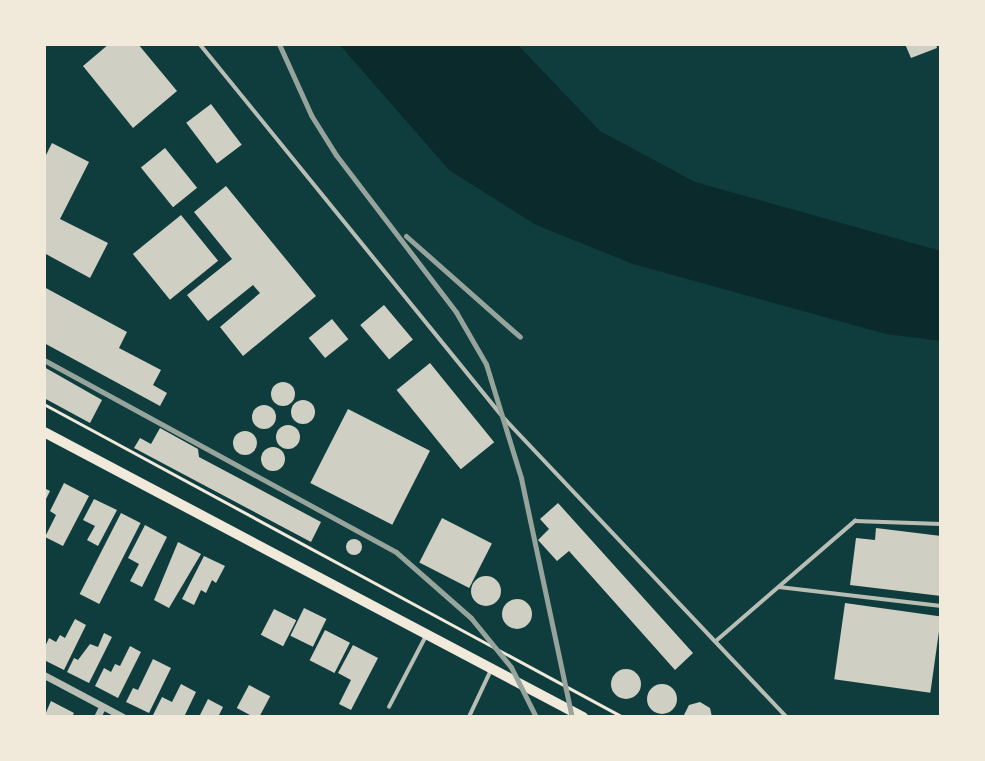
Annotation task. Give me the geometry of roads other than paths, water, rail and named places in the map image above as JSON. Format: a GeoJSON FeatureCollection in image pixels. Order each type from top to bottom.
{"type":"FeatureCollection","features":[{"type":"Feature","properties":{"kind":"main road"},"geometry":{"type":"LineString","coordinates":[[44,432],[583,717]]}},
{"type":"Feature","properties":{"kind":"street"},"geometry":{"type":"LineString","coordinates":[[44,675],[123,717]]}},
{"type":"Feature","properties":{"kind":"street"},"geometry":{"type":"LineString","coordinates":[[97,717],[102,706]]}},
{"type":"Feature","properties":{"kind":"lane"},"geometry":{"type":"LineString","coordinates":[[200,44],[505,419],[787,717]]}},
{"type":"Feature","properties":{"kind":"lane"},"geometry":{"type":"LineString","coordinates":[[716,641],[855,522],[941,524]]}},
{"type":"Feature","properties":{"kind":"lane"},"geometry":{"type":"LineString","coordinates":[[779,587],[941,606]]}},
{"type":"Feature","properties":{"kind":"lane"},"geometry":{"type":"LineString","coordinates":[[389,707],[426,634]]}},
{"type":"Feature","properties":{"kind":"lane"},"geometry":{"type":"LineString","coordinates":[[468,717],[492,668]]}},
{"type":"Feature","properties":{"kind":"water"},"geometry":{"type":"Polygon","coordinates":[[[339,44],[517,44],[600,131],[695,182],[941,251],[941,341],[886,334],[633,264],[536,225],[449,170],[339,44]]]}},
{"type":"Feature","properties":{"kind":"railway"},"geometry":{"type":"LineString","coordinates":[[279,44],[311,115],[336,155],[456,312],[486,364],[521,478],[572,717]]}},
{"type":"Feature","properties":{"kind":"railway"},"geometry":{"type":"LineString","coordinates":[[406,236],[520,337]]}},
{"type":"Feature","properties":{"kind":"railway"},"geometry":{"type":"LineString","coordinates":[[44,360],[396,552],[471,618],[511,667],[536,717]]}}]}
